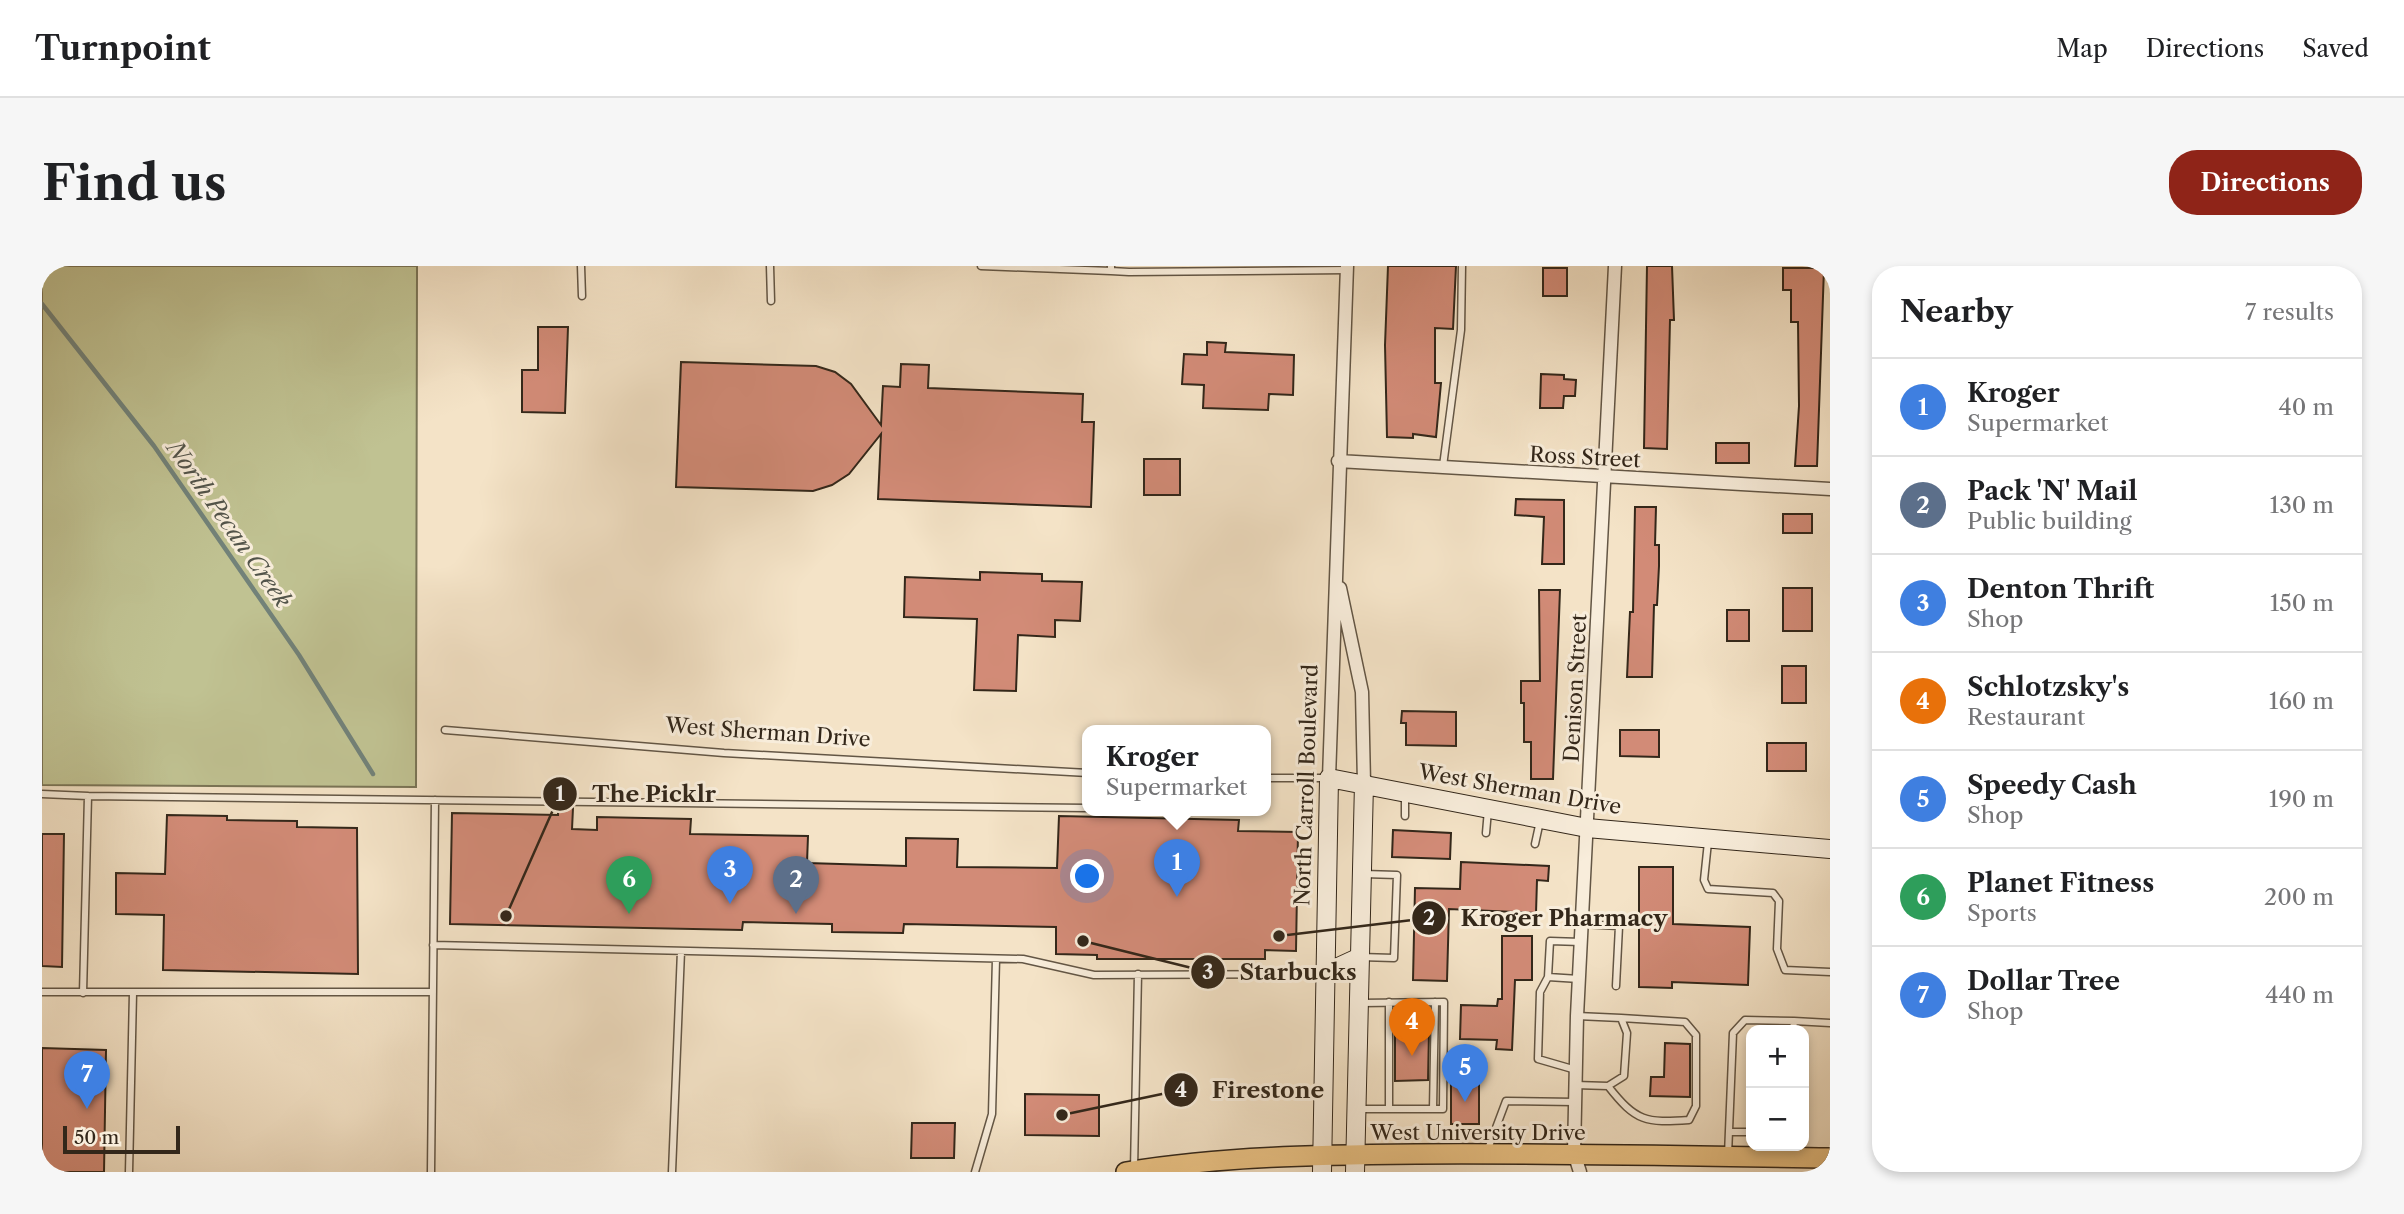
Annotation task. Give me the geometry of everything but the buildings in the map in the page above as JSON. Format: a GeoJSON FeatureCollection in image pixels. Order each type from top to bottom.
{"type":"FeatureCollection","features":[{"type":"Feature","properties":{"kind":"main road","name":"West University Drive"},"geometry":{"type":"LineString","coordinates":[[1130,1171],[1355,1163],[1486,1153],[1577,1163],[1787,1152],[1830,1158]]}},
{"type":"Feature","properties":{"kind":"street","name":"Denison Street"},"geometry":{"type":"LineString","coordinates":[[1577,1163],[1577,1016],[1615,266]]}},
{"type":"Feature","properties":{"kind":"street","name":"North Carroll Boulevard"},"geometry":{"type":"LineString","coordinates":[[1322,1164],[1323,974],[1338,461],[1347,268]]}},
{"type":"Feature","properties":{"kind":"street","name":"Ross Street"},"geometry":{"type":"LineString","coordinates":[[1338,461],[1830,489]]}},
{"type":"Feature","properties":{"kind":"street","name":"North Carroll Boulevard"},"geometry":{"type":"LineString","coordinates":[[1336,567],[1362,692],[1364,783],[1355,1163]]}},
{"type":"Feature","properties":{"kind":"street","name":"West Sherman Drive"},"geometry":{"type":"LineString","coordinates":[[1329,778],[1587,828],[1830,849]]}},
{"type":"Feature","properties":{"kind":"street"},"geometry":{"type":"LineString","coordinates":[[1323,974],[1360,957]]}},
{"type":"Feature","properties":{"kind":"lane"},"geometry":{"type":"LineString","coordinates":[[581,266],[582,296]]}},
{"type":"Feature","properties":{"kind":"lane"},"geometry":{"type":"LineString","coordinates":[[770,266],[771,301]]}},
{"type":"Feature","properties":{"kind":"lane"},"geometry":{"type":"LineString","coordinates":[[981,266],[1347,268]]}},
{"type":"Feature","properties":{"kind":"lane"},"geometry":{"type":"LineString","coordinates":[[1443,468],[1461,330],[1462,266]]}},
{"type":"Feature","properties":{"kind":"lane","name":"West Sherman Drive"},"geometry":{"type":"LineString","coordinates":[[446,730],[724,753],[1082,773]]}},
{"type":"Feature","properties":{"kind":"lane"},"geometry":{"type":"LineString","coordinates":[[1271,779],[1329,778]]}},
{"type":"Feature","properties":{"kind":"lane"},"geometry":{"type":"LineString","coordinates":[[1405,791],[1405,816]]}},
{"type":"Feature","properties":{"kind":"lane"},"geometry":{"type":"LineString","coordinates":[[42,794],[1082,808]]}},
{"type":"Feature","properties":{"kind":"lane"},"geometry":{"type":"LineString","coordinates":[[83,993],[88,796]]}},
{"type":"Feature","properties":{"kind":"lane"},"geometry":{"type":"LineString","coordinates":[[431,1172],[435,800]]}},
{"type":"Feature","properties":{"kind":"lane"},"geometry":{"type":"LineString","coordinates":[[1486,834],[1488,808]]}},
{"type":"Feature","properties":{"kind":"lane"},"geometry":{"type":"LineString","coordinates":[[1535,844],[1540,819]]}},
{"type":"Feature","properties":{"kind":"lane"},"geometry":{"type":"LineString","coordinates":[[1708,839],[1704,880],[1707,889],[1773,893],[1779,901],[1777,949],[1785,970],[1830,972]]}},
{"type":"Feature","properties":{"kind":"lane"},"geometry":{"type":"LineString","coordinates":[[1360,957],[1394,958],[1397,875],[1362,874]]}},
{"type":"Feature","properties":{"kind":"lane"},"geometry":{"type":"LineString","coordinates":[[1582,924],[1619,926],[1616,986]]}},
{"type":"Feature","properties":{"kind":"lane"},"geometry":{"type":"LineString","coordinates":[[1576,1070],[1538,1059],[1540,992],[1548,977],[1550,941],[1581,942]]}},
{"type":"Feature","properties":{"kind":"lane"},"geometry":{"type":"LineString","coordinates":[[433,945],[1023,959],[1094,975],[1323,974]]}},
{"type":"Feature","properties":{"kind":"lane"},"geometry":{"type":"LineString","coordinates":[[672,1172],[681,951]]}},
{"type":"Feature","properties":{"kind":"lane"},"geometry":{"type":"LineString","coordinates":[[975,1172],[992,1114],[996,959]]}},
{"type":"Feature","properties":{"kind":"lane"},"geometry":{"type":"LineString","coordinates":[[1130,1171],[1138,974]]}},
{"type":"Feature","properties":{"kind":"lane"},"geometry":{"type":"LineString","coordinates":[[1548,977],[1579,979]]}},
{"type":"Feature","properties":{"kind":"lane"},"geometry":{"type":"LineString","coordinates":[[42,992],[433,992]]}},
{"type":"Feature","properties":{"kind":"lane"},"geometry":{"type":"LineString","coordinates":[[129,1172],[133,992]]}},
{"type":"Feature","properties":{"kind":"lane"},"geometry":{"type":"LineString","coordinates":[[1389,1002],[1389,1109]]}},
{"type":"Feature","properties":{"kind":"lane"},"geometry":{"type":"LineString","coordinates":[[1356,1109],[1433,1109],[1435,1002],[1359,1003]]}},
{"type":"Feature","properties":{"kind":"lane"},"geometry":{"type":"LineString","coordinates":[[1577,1016],[1685,1022],[1696,1035],[1696,1106],[1689,1120],[1659,1122],[1640,1119],[1608,1086]]}},
{"type":"Feature","properties":{"kind":"lane"},"geometry":{"type":"LineString","coordinates":[[1575,1085],[1608,1086],[1624,1076],[1627,1033],[1621,1018]]}},
{"type":"Feature","properties":{"kind":"lane"},"geometry":{"type":"LineString","coordinates":[[1728,1157],[1733,1033],[1745,1020],[1830,1023]]}},
{"type":"Feature","properties":{"kind":"lane"},"geometry":{"type":"LineString","coordinates":[[1794,1021],[1794,1025]]}},
{"type":"Feature","properties":{"kind":"lane"},"geometry":{"type":"LineString","coordinates":[[1486,1153],[1506,1101],[1575,1102]]}},
{"type":"Feature","properties":{"kind":"lane"},"geometry":{"type":"LineString","coordinates":[[1729,1132],[1746,1132]]}},
{"type":"Feature","properties":{"kind":"green space"},"geometry":{"type":"Polygon","coordinates":[[[42,266],[417,266],[416,787],[42,785],[42,266]]]}},
{"type":"Feature","properties":{"kind":"waterway","name":"North Pecan Creek"},"geometry":{"type":"LineString","coordinates":[[42,304],[154,446],[299,655],[373,774]]}},
{"type":"Feature","properties":{"kind":"place","name":"Kroger"},"geometry":{"type":"Point","coordinates":[1177,897]}},
{"type":"Feature","properties":{"kind":"place","name":"Denton Thrift"},"geometry":{"type":"Point","coordinates":[730,904]}},
{"type":"Feature","properties":{"kind":"place","name":"Planet Fitness"},"geometry":{"type":"Point","coordinates":[629,914]}},
{"type":"Feature","properties":{"kind":"place","name":"Pack 'N' Mail"},"geometry":{"type":"Point","coordinates":[796,914]}},
{"type":"Feature","properties":{"kind":"place","name":"The Picklr"},"geometry":{"type":"Point","coordinates":[506,916]}},
{"type":"Feature","properties":{"kind":"place","name":"Kroger Pharmacy"},"geometry":{"type":"Point","coordinates":[1279,936]}},
{"type":"Feature","properties":{"kind":"place","name":"Starbucks"},"geometry":{"type":"Point","coordinates":[1083,941]}},
{"type":"Feature","properties":{"kind":"place","name":"Schlotzsky's"},"geometry":{"type":"Point","coordinates":[1412,1056]}},
{"type":"Feature","properties":{"kind":"place","name":"Speedy Cash"},"geometry":{"type":"Point","coordinates":[1465,1102]}},
{"type":"Feature","properties":{"kind":"place","name":"Dollar Tree"},"geometry":{"type":"Point","coordinates":[87,1109]}},
{"type":"Feature","properties":{"kind":"place","name":"Firestone"},"geometry":{"type":"Point","coordinates":[1062,1115]}}]}
